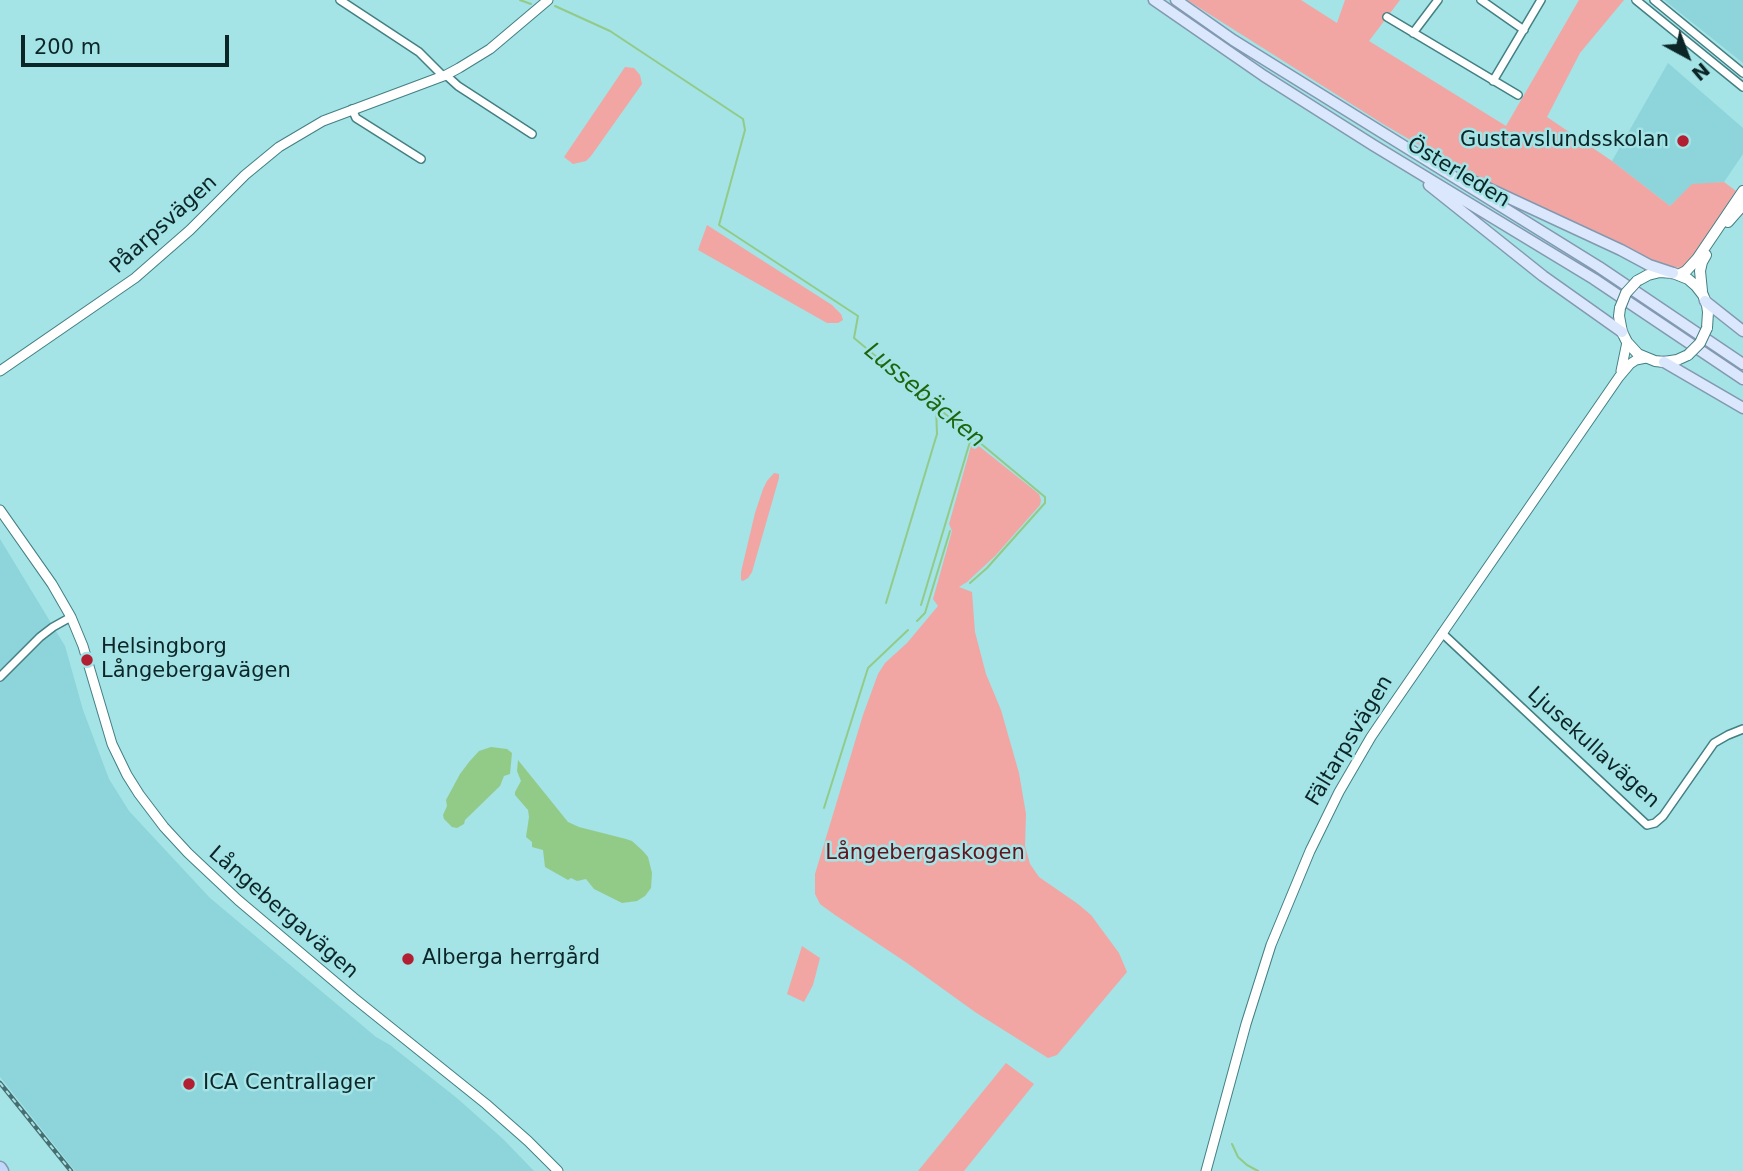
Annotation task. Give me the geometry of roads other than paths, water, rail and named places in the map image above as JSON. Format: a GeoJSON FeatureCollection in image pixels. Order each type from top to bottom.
{"type":"FeatureCollection","features":[{"type":"Feature","properties":{"kind":"main road","name":"Österleden"},"geometry":{"type":"LineString","coordinates":[[1154,0],[1264,76],[1594,279],[1743,379]]}},
{"type":"Feature","properties":{"kind":"main road","name":"Österleden"},"geometry":{"type":"LineString","coordinates":[[1176,0],[1233,40],[1599,267],[1743,364]]}},
{"type":"Feature","properties":{"kind":"main road"},"geometry":{"type":"LineString","coordinates":[[1420,156],[1649,265],[1688,279],[1704,298],[1743,331]]}},
{"type":"Feature","properties":{"kind":"main road"},"geometry":{"type":"LineString","coordinates":[[1393,157],[1624,337],[1632,349],[1646,358],[1664,362],[1743,408]]}},
{"type":"Feature","properties":{"kind":"main road"},"geometry":{"type":"LineString","coordinates":[[1624,337],[1619,316],[1626,293],[1637,281],[1648,275],[1686,271],[1743,191]]}},
{"type":"Feature","properties":{"kind":"main road"},"geometry":{"type":"LineString","coordinates":[[1664,362],[1688,355],[1700,343],[1707,328],[1708,312],[1700,281],[1702,262],[1723,228],[1743,205]]}},
{"type":"Feature","properties":{"kind":"street"},"geometry":{"type":"LineString","coordinates":[[340,0],[419,52],[458,86],[532,134]]}},
{"type":"Feature","properties":{"kind":"street","name":"Påarpsvägen"},"geometry":{"type":"LineString","coordinates":[[0,371],[135,278],[279,146],[309,128],[352,109],[444,76],[481,56],[548,0]]}},
{"type":"Feature","properties":{"kind":"street"},"geometry":{"type":"LineString","coordinates":[[1413,33],[1438,0]]}},
{"type":"Feature","properties":{"kind":"street"},"geometry":{"type":"LineString","coordinates":[[1481,0],[1524,30]]}},
{"type":"Feature","properties":{"kind":"street"},"geometry":{"type":"LineString","coordinates":[[1493,81],[1541,0]]}},
{"type":"Feature","properties":{"kind":"street"},"geometry":{"type":"LineString","coordinates":[[1636,0],[1743,87]]}},
{"type":"Feature","properties":{"kind":"street"},"geometry":{"type":"LineString","coordinates":[[1654,0],[1743,73]]}},
{"type":"Feature","properties":{"kind":"street"},"geometry":{"type":"LineString","coordinates":[[1387,17],[1518,95]]}},
{"type":"Feature","properties":{"kind":"street"},"geometry":{"type":"LineString","coordinates":[[352,109],[356,118],[421,159]]}},
{"type":"Feature","properties":{"kind":"street","name":"Fältarpsvägen"},"geometry":{"type":"LineString","coordinates":[[1619,377],[1625,355],[1624,337]]}},
{"type":"Feature","properties":{"kind":"street","name":"Fältarpsvägen"},"geometry":{"type":"LineString","coordinates":[[1206,1171],[1264,964],[1300,873],[1327,815],[1390,709],[1619,377],[1630,364],[1646,358]]}},
{"type":"Feature","properties":{"kind":"street","name":"Långebergavägen"},"geometry":{"type":"LineString","coordinates":[[0,510],[52,584],[71,617],[83,646],[116,752],[139,794],[171,835],[259,919],[475,1095],[558,1171]]}},
{"type":"Feature","properties":{"kind":"street"},"geometry":{"type":"LineString","coordinates":[[0,677],[53,627],[71,617]]}},
{"type":"Feature","properties":{"kind":"street","name":"Ljusekullavägen"},"geometry":{"type":"LineString","coordinates":[[1443,633],[1647,825],[1655,823],[1663,816],[1714,743],[1743,729]]}},
{"type":"Feature","properties":{"kind":"waterway","name":"Lussebäcken"},"geometry":{"type":"LineString","coordinates":[[520,0],[531,4]]}},
{"type":"Feature","properties":{"kind":"waterway","name":"Lussebäcken"},"geometry":{"type":"LineString","coordinates":[[555,6],[610,31],[743,119],[745,130],[719,225],[858,316],[854,338],[1045,497],[1045,503],[987,568],[970,583]]}},
{"type":"Feature","properties":{"kind":"waterway"},"geometry":{"type":"LineString","coordinates":[[886,603],[937,434],[936,406]]}},
{"type":"Feature","properties":{"kind":"waterway"},"geometry":{"type":"LineString","coordinates":[[921,605],[972,435]]}},
{"type":"Feature","properties":{"kind":"waterway"},"geometry":{"type":"LineString","coordinates":[[917,621],[925,613],[950,531]]}},
{"type":"Feature","properties":{"kind":"waterway"},"geometry":{"type":"LineString","coordinates":[[824,808],[868,668],[908,630]]}},
{"type":"Feature","properties":{"kind":"waterway"},"geometry":{"type":"LineString","coordinates":[[1232,1144],[1238,1157],[1258,1171]]}},
{"type":"Feature","properties":{"kind":"railway"},"geometry":{"type":"LineString","coordinates":[[0,1083],[71,1171]]}},
{"type":"Feature","properties":{"kind":"place","name":"Gustavslundsskolan"},"geometry":{"type":"Point","coordinates":[1683,141]}},
{"type":"Feature","properties":{"kind":"place","name":"Helsingborg Långebergavägen"},"geometry":{"type":"Point","coordinates":[87,660]}},
{"type":"Feature","properties":{"kind":"place","name":"Alberga herrgård"},"geometry":{"type":"Point","coordinates":[408,959]}},
{"type":"Feature","properties":{"kind":"place","name":"ICA Centrallager"},"geometry":{"type":"Point","coordinates":[189,1084]}},
{"type":"Feature","properties":{"kind":"park label","name":"Långebergaskogen"},"geometry":{"type":"Point","coordinates":[925,854]}}]}
